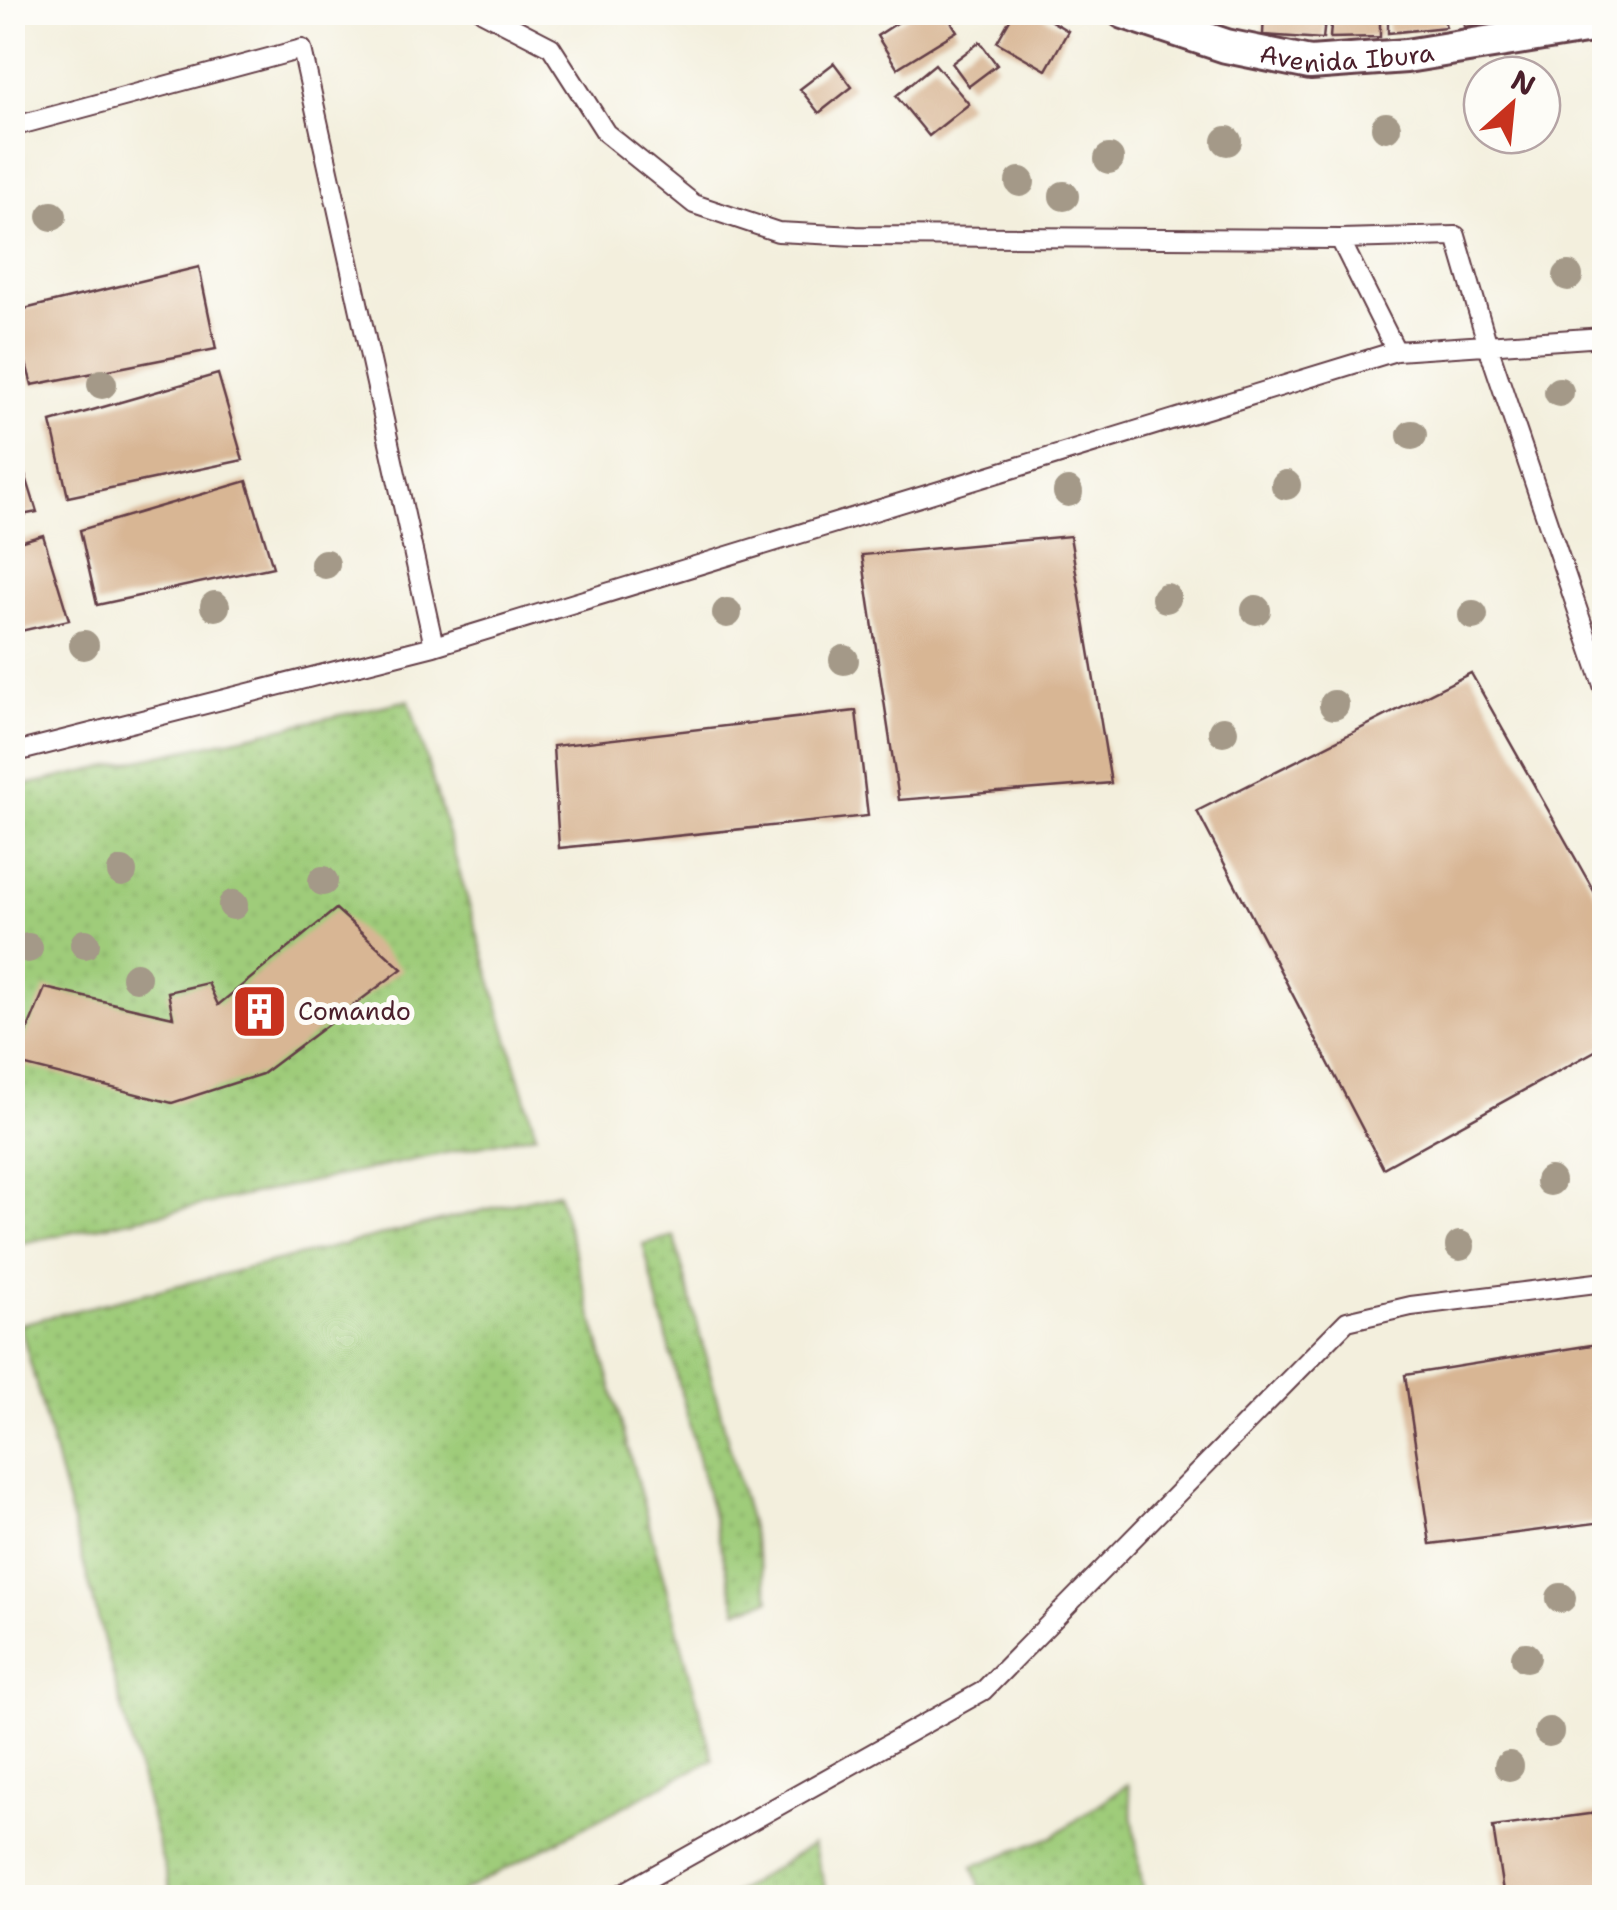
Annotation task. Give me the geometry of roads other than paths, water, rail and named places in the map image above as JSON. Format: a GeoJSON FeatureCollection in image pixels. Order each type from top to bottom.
{"type":"FeatureCollection","features":[{"type":"Feature","properties":{"kind":"street","name":"Avenida Ibura"},"geometry":{"type":"LineString","coordinates":[[1138,18],[1226,46],[1310,63],[1406,56],[1604,24]]}},
{"type":"Feature","properties":{"kind":"lane"},"geometry":{"type":"LineString","coordinates":[[483,12],[551,47],[606,133],[694,204],[778,232],[856,236],[1340,239],[1456,236],[1488,346],[1604,688]]}},
{"type":"Feature","properties":{"kind":"lane"},"geometry":{"type":"LineString","coordinates":[[12,128],[302,49],[434,646]]}},
{"type":"Feature","properties":{"kind":"lane"},"geometry":{"type":"LineString","coordinates":[[1340,239],[1396,351]]}},
{"type":"Feature","properties":{"kind":"lane"},"geometry":{"type":"LineString","coordinates":[[12,753],[434,646],[1396,351],[1604,338]]}},
{"type":"Feature","properties":{"kind":"lane"},"geometry":{"type":"LineString","coordinates":[[614,1898],[983,1691],[1348,1321],[1411,1306],[1604,1282]]}},
{"type":"Feature","properties":{"kind":"place","name":"Comando"},"geometry":{"type":"Point","coordinates":[259,1011]}}]}
